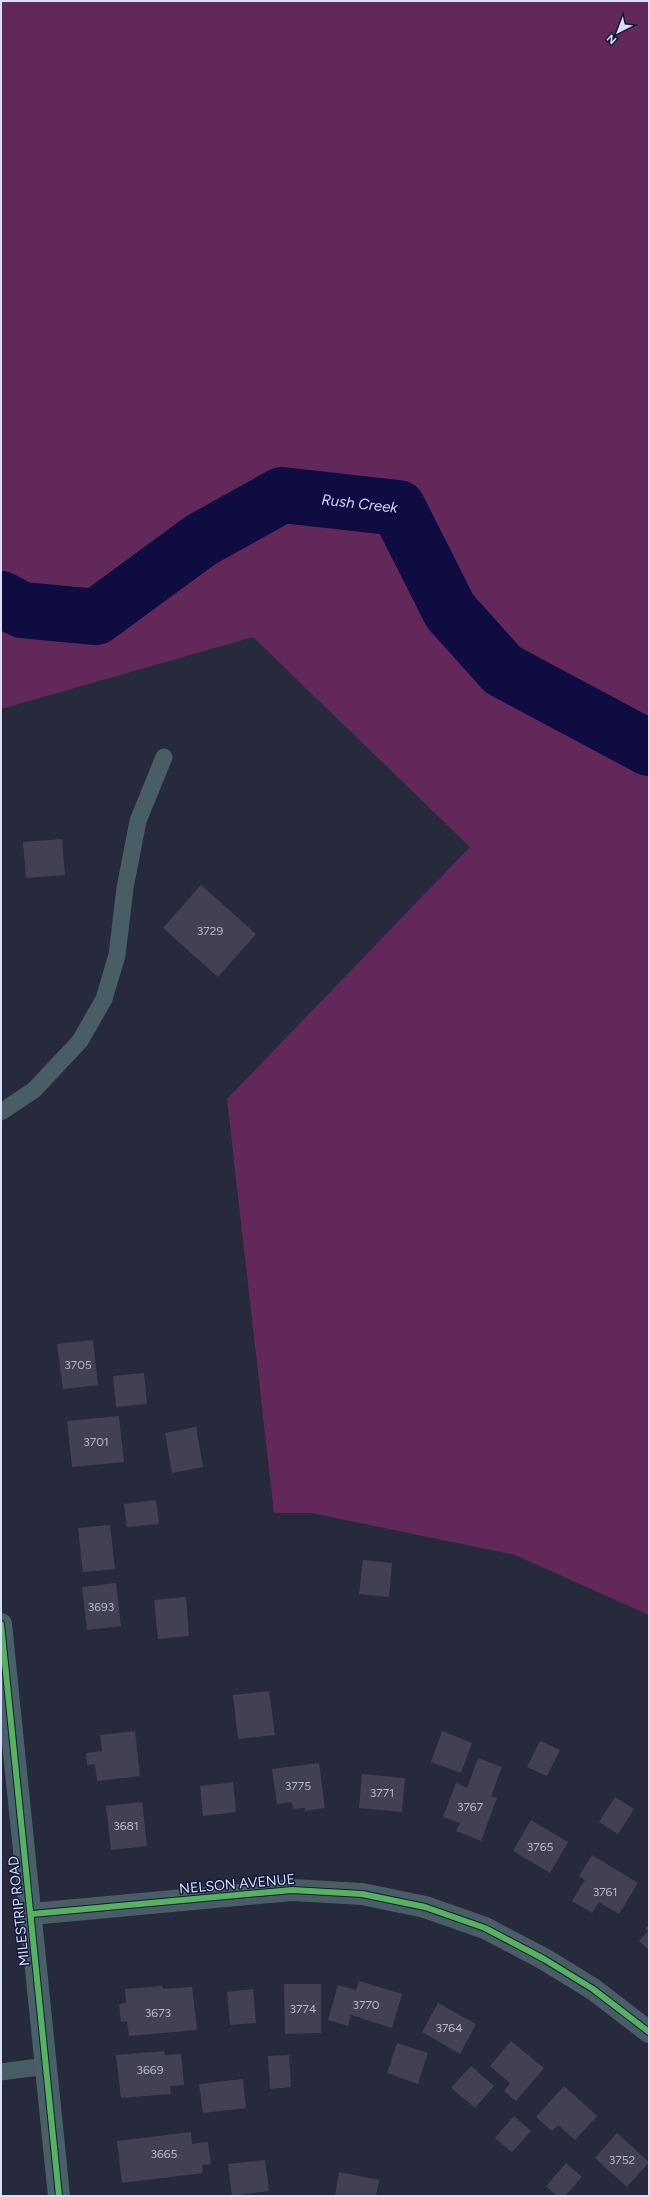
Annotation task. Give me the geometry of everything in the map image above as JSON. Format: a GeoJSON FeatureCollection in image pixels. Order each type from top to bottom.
{"type":"FeatureCollection","features":[{"type":"Feature","properties":{"kind":"street","name":"MILESTRIP ROAD"},"geometry":{"type":"LineString","coordinates":[[1,1624],[32,1914],[59,2196]]}},
{"type":"Feature","properties":{"kind":"street","name":"NELSON AVENUE"},"geometry":{"type":"LineString","coordinates":[[32,1914],[292,1890],[362,1894],[425,1907],[485,1928],[544,1959],[593,1989],[649,2032]]}},
{"type":"Feature","properties":{"kind":"lane"},"geometry":{"type":"LineString","coordinates":[[1,1112],[34,1090],[80,1041],[104,999],[116,955],[125,888],[138,820],[164,757]]}},
{"type":"Feature","properties":{"kind":"lane"},"geometry":{"type":"LineString","coordinates":[[1,2072],[46,2066]]}},
{"type":"Feature","properties":{"kind":"shaded area"},"geometry":{"type":"Polygon","coordinates":[[[1,1],[649,1],[649,1615],[515,1555],[312,1513],[274,1513],[227,1099],[470,847],[253,637],[1,709],[1,1]]]}},
{"type":"Feature","properties":{"kind":"building"},"geometry":{"type":"Polygon","coordinates":[[[62,839],[65,875],[26,878],[23,842],[62,839]]]}},
{"type":"Feature","properties":{"kind":"building"},"geometry":{"type":"Polygon","coordinates":[[[201,885],[256,934],[218,977],[163,928],[201,885]]]}},
{"type":"Feature","properties":{"kind":"building"},"geometry":{"type":"Polygon","coordinates":[[[93,1340],[98,1385],[63,1389],[57,1344],[93,1340]]]}},
{"type":"Feature","properties":{"kind":"building"},"geometry":{"type":"Polygon","coordinates":[[[144,1373],[147,1404],[116,1407],[113,1376],[144,1373]]]}},
{"type":"Feature","properties":{"kind":"building"},"geometry":{"type":"Polygon","coordinates":[[[119,1416],[124,1462],[72,1467],[67,1421],[119,1416]]]}},
{"type":"Feature","properties":{"kind":"building"},"geometry":{"type":"Polygon","coordinates":[[[196,1427],[203,1467],[172,1473],[165,1433],[196,1427]]]}},
{"type":"Feature","properties":{"kind":"building"},"geometry":{"type":"Polygon","coordinates":[[[156,1500],[159,1524],[127,1527],[124,1504],[156,1500]]]}},
{"type":"Feature","properties":{"kind":"building"},"geometry":{"type":"Polygon","coordinates":[[[110,1525],[115,1569],[83,1572],[78,1528],[110,1525]]]}},
{"type":"Feature","properties":{"kind":"building"},"geometry":{"type":"Polygon","coordinates":[[[363,1560],[392,1563],[389,1597],[359,1594],[363,1560]]]}},
{"type":"Feature","properties":{"kind":"building"},"geometry":{"type":"Polygon","coordinates":[[[116,1583],[121,1626],[87,1630],[82,1587],[116,1583]]]}},
{"type":"Feature","properties":{"kind":"building"},"geometry":{"type":"Polygon","coordinates":[[[186,1597],[189,1636],[158,1639],[154,1600],[186,1597]]]}},
{"type":"Feature","properties":{"kind":"building"},"geometry":{"type":"Polygon","coordinates":[[[269,1691],[275,1735],[238,1739],[233,1695],[269,1691]]]}},
{"type":"Feature","properties":{"kind":"building"},"geometry":{"type":"Polygon","coordinates":[[[135,1731],[140,1776],[97,1781],[95,1764],[87,1765],[86,1753],[102,1751],[100,1735],[135,1731]]]}},
{"type":"Feature","properties":{"kind":"building"},"geometry":{"type":"Polygon","coordinates":[[[442,1731],[472,1743],[461,1773],[431,1762],[442,1731]]]}},
{"type":"Feature","properties":{"kind":"building"},"geometry":{"type":"Polygon","coordinates":[[[540,1741],[560,1750],[547,1776],[527,1767],[540,1741]]]}},
{"type":"Feature","properties":{"kind":"building"},"geometry":{"type":"Polygon","coordinates":[[[478,1758],[502,1767],[491,1796],[497,1798],[481,1841],[456,1831],[460,1823],[443,1817],[456,1783],[467,1788],[478,1758]]]}},
{"type":"Feature","properties":{"kind":"building"},"geometry":{"type":"Polygon","coordinates":[[[319,1763],[325,1808],[305,1811],[305,1808],[293,1809],[292,1802],[277,1804],[272,1769],[319,1763]]]}},
{"type":"Feature","properties":{"kind":"building"},"geometry":{"type":"Polygon","coordinates":[[[362,1774],[405,1778],[402,1812],[359,1808],[362,1774]]]}},
{"type":"Feature","properties":{"kind":"building"},"geometry":{"type":"Polygon","coordinates":[[[233,1782],[236,1812],[203,1816],[200,1786],[233,1782]]]}},
{"type":"Feature","properties":{"kind":"building"},"geometry":{"type":"Polygon","coordinates":[[[615,1797],[634,1809],[618,1834],[599,1822],[615,1797]]]}},
{"type":"Feature","properties":{"kind":"building"},"geometry":{"type":"Polygon","coordinates":[[[142,1802],[147,1846],[111,1850],[106,1806],[142,1802]]]}},
{"type":"Feature","properties":{"kind":"building"},"geometry":{"type":"Polygon","coordinates":[[[531,1820],[568,1842],[550,1873],[513,1851],[531,1820]]]}},
{"type":"Feature","properties":{"kind":"building"},"geometry":{"type":"Polygon","coordinates":[[[592,1855],[638,1883],[619,1914],[599,1902],[592,1913],[572,1901],[585,1880],[579,1876],[592,1855]]]}},
{"type":"Feature","properties":{"kind":"building"},"geometry":{"type":"Polygon","coordinates":[[[649,1925],[649,1950],[639,1941],[648,1931],[645,1929],[649,1925]]]}},
{"type":"Feature","properties":{"kind":"building"},"geometry":{"type":"Polygon","coordinates":[[[359,1981],[402,1994],[392,2028],[351,2015],[348,2026],[328,2020],[338,1985],[356,1990],[359,1981]]]}},
{"type":"Feature","properties":{"kind":"building"},"geometry":{"type":"Polygon","coordinates":[[[284,1984],[321,1984],[321,2033],[285,2034],[284,1984]]]}},
{"type":"Feature","properties":{"kind":"building"},"geometry":{"type":"Polygon","coordinates":[[[162,1986],[163,1989],[192,1987],[197,2030],[129,2036],[127,2021],[121,2022],[119,2004],[126,2003],[125,1989],[162,1986]]]}},
{"type":"Feature","properties":{"kind":"building"},"geometry":{"type":"Polygon","coordinates":[[[253,1989],[256,2023],[230,2025],[227,1992],[253,1989]]]}},
{"type":"Feature","properties":{"kind":"building"},"geometry":{"type":"Polygon","coordinates":[[[438,2003],[476,2024],[460,2054],[422,2032],[438,2003]]]}},
{"type":"Feature","properties":{"kind":"building"},"geometry":{"type":"Polygon","coordinates":[[[511,2041],[544,2068],[516,2101],[504,2091],[510,2083],[490,2066],[511,2041]]]}},
{"type":"Feature","properties":{"kind":"building"},"geometry":{"type":"Polygon","coordinates":[[[397,2043],[428,2053],[418,2084],[387,2073],[397,2043]]]}},
{"type":"Feature","properties":{"kind":"building"},"geometry":{"type":"Polygon","coordinates":[[[164,2051],[165,2055],[181,2054],[184,2085],[170,2086],[171,2094],[121,2098],[116,2055],[164,2051]]]}},
{"type":"Feature","properties":{"kind":"building"},"geometry":{"type":"Polygon","coordinates":[[[289,2055],[291,2087],[270,2089],[268,2056],[289,2055]]]}},
{"type":"Feature","properties":{"kind":"building"},"geometry":{"type":"Polygon","coordinates":[[[471,2066],[494,2086],[475,2108],[451,2088],[471,2066]]]}},
{"type":"Feature","properties":{"kind":"building"},"geometry":{"type":"Polygon","coordinates":[[[243,2079],[246,2108],[203,2113],[199,2084],[243,2079]]]}},
{"type":"Feature","properties":{"kind":"building"},"geometry":{"type":"Polygon","coordinates":[[[564,2086],[597,2116],[575,2140],[558,2125],[552,2131],[536,2117],[564,2086]]]}},
{"type":"Feature","properties":{"kind":"building"},"geometry":{"type":"Polygon","coordinates":[[[514,2116],[531,2131],[512,2152],[495,2138],[514,2116]]]}},
{"type":"Feature","properties":{"kind":"building"},"geometry":{"type":"Polygon","coordinates":[[[191,2132],[192,2144],[208,2142],[211,2164],[202,2165],[203,2173],[122,2183],[117,2141],[191,2132]]]}},
{"type":"Feature","properties":{"kind":"building"},"geometry":{"type":"Polygon","coordinates":[[[617,2133],[649,2162],[627,2187],[595,2158],[617,2133]]]}},
{"type":"Feature","properties":{"kind":"building"},"geometry":{"type":"Polygon","coordinates":[[[265,2160],[269,2191],[232,2196],[228,2164],[265,2160]]]}},
{"type":"Feature","properties":{"kind":"building"},"geometry":{"type":"Polygon","coordinates":[[[566,2163],[582,2177],[565,2196],[557,2196],[546,2186],[566,2163]]]}},
{"type":"Feature","properties":{"kind":"building"},"geometry":{"type":"Polygon","coordinates":[[[339,2172],[379,2180],[376,2196],[335,2196],[339,2172]]]}},
{"type":"Feature","properties":{"kind":"waterway","name":"Rush Creek"},"geometry":{"type":"LineString","coordinates":[[1,599],[22,610],[96,617],[201,540],[282,495],[398,508],[450,611],[503,670],[649,748]]}},
{"type":"Feature","properties":{"kind":"cycle path"},"geometry":{"type":"LineString","coordinates":[[1,1624],[59,2196]]}},
{"type":"Feature","properties":{"kind":"cycle path"},"geometry":{"type":"LineString","coordinates":[[32,1914],[292,1890],[362,1894],[425,1907],[485,1928],[544,1959],[593,1989],[649,2032]]}}]}
